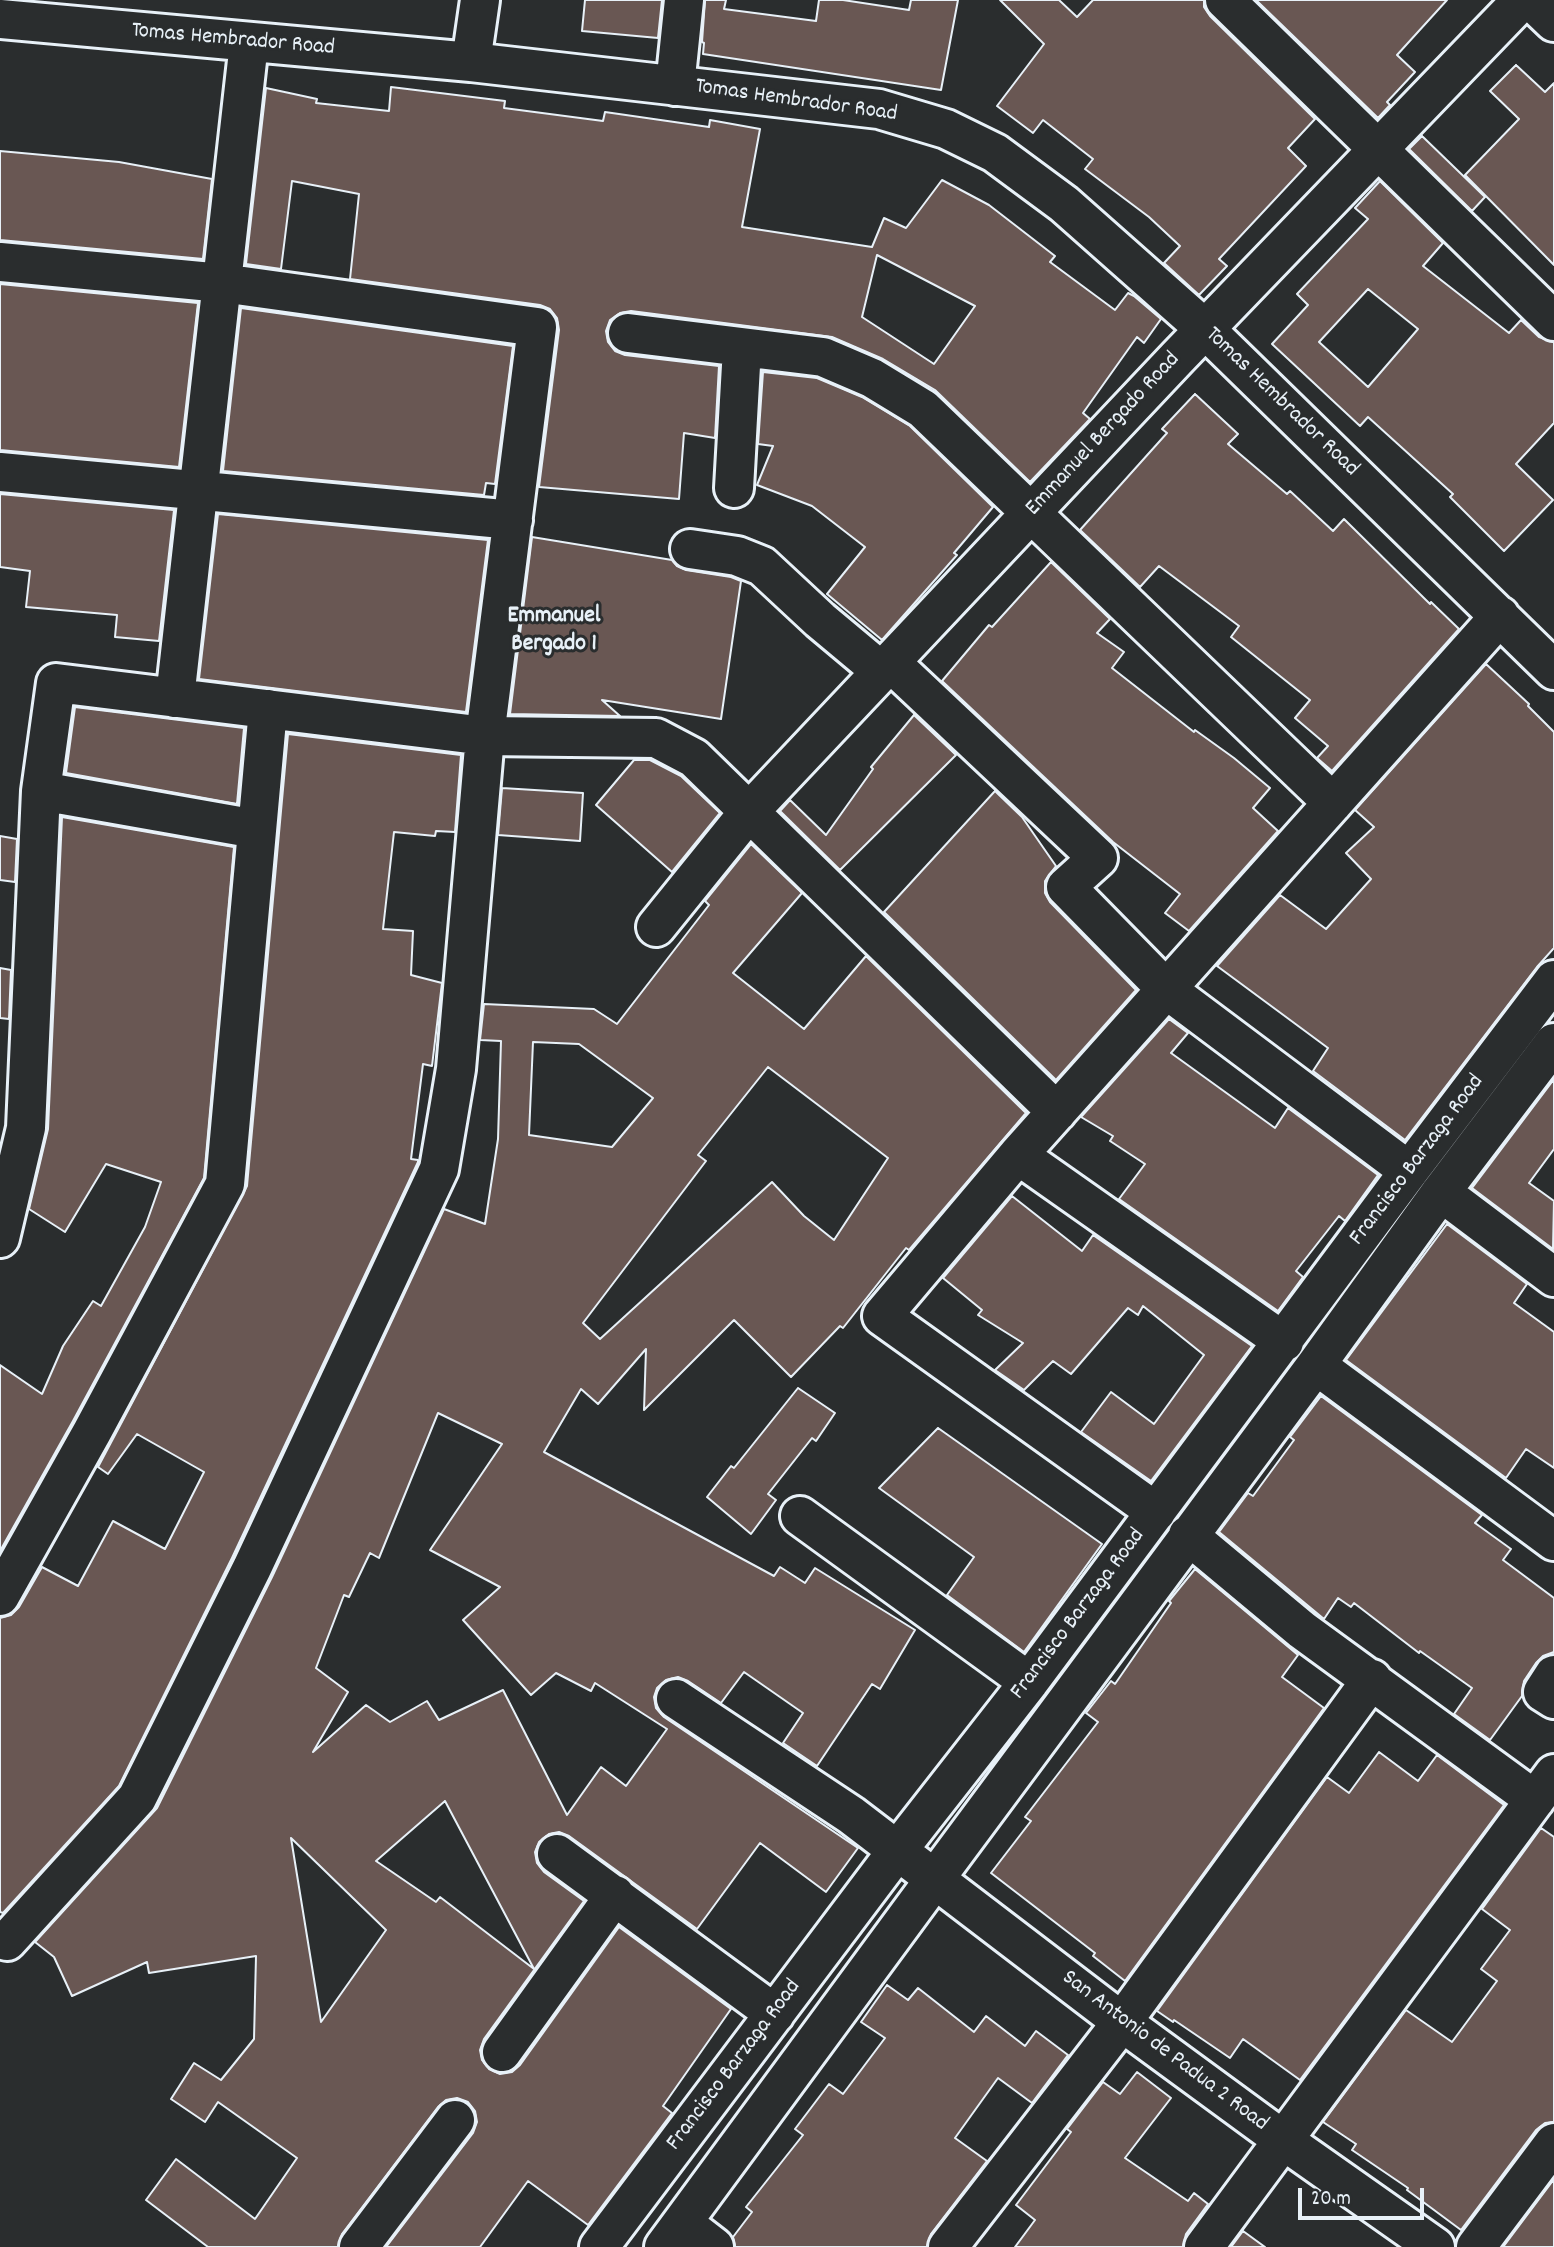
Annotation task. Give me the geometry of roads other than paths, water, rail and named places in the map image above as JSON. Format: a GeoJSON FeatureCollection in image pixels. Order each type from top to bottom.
{"type":"FeatureCollection","features":[{"type":"Feature","properties":{"kind":"street"},"geometry":{"type":"LineString","coordinates":[[471,62],[480,0]]}},
{"type":"Feature","properties":{"kind":"street"},"geometry":{"type":"LineString","coordinates":[[675,86],[684,0]]}},
{"type":"Feature","properties":{"kind":"street"},"geometry":{"type":"LineString","coordinates":[[1225,0],[1554,321]]}},
{"type":"Feature","properties":{"kind":"street","name":"Emmanuel Bergado Road"},"geometry":{"type":"LineString","coordinates":[[656,927],[748,813],[1205,329],[1522,0]]}},
{"type":"Feature","properties":{"kind":"street"},"geometry":{"type":"LineString","coordinates":[[1531,0],[1554,22]]}},
{"type":"Feature","properties":{"kind":"street","name":"Tomas Hembrador Road"},"geometry":{"type":"LineString","coordinates":[[0,19],[52,12],[248,43],[471,62],[879,109],[946,129],[995,153],[1063,204],[1205,329],[1554,670]]}},
{"type":"Feature","properties":{"kind":"street"},"geometry":{"type":"LineString","coordinates":[[175,698],[248,43]]}},
{"type":"Feature","properties":{"kind":"street"},"geometry":{"type":"LineString","coordinates":[[0,262],[222,283],[537,327],[485,736],[456,1069],[439,1169],[252,1568],[137,1798],[7,1941]]}},
{"type":"Feature","properties":{"kind":"street"},"geometry":{"type":"LineString","coordinates":[[628,333],[824,357],[872,378],[923,409],[1333,803]]}},
{"type":"Feature","properties":{"kind":"street"},"geometry":{"type":"LineString","coordinates":[[734,488],[742,348]]}},
{"type":"Feature","properties":{"kind":"street"},"geometry":{"type":"LineString","coordinates":[[0,472],[513,520]]}},
{"type":"Feature","properties":{"kind":"street"},"geometry":{"type":"LineString","coordinates":[[690,549],[737,556],[762,566],[820,620],[885,667],[1098,858],[1066,887],[1166,989],[1409,1171]]}},
{"type":"Feature","properties":{"kind":"street"},"geometry":{"type":"LineString","coordinates":[[1156,1512],[882,1316],[1018,1155],[1500,616]]}},
{"type":"Feature","properties":{"kind":"street"},"geometry":{"type":"LineString","coordinates":[[0,1238],[26,1128],[41,791],[56,683],[485,736],[656,738],[694,758],[1056,1112]]}},
{"type":"Feature","properties":{"kind":"street"},"geometry":{"type":"LineString","coordinates":[[0,1596],[92,1432],[225,1184],[268,709]]}},
{"type":"Feature","properties":{"kind":"street"},"geometry":{"type":"LineString","coordinates":[[41,791],[257,829]]}},
{"type":"Feature","properties":{"kind":"street","name":"Francisco Barzaga Road"},"geometry":{"type":"LineString","coordinates":[[599,2247],[1029,1682],[1554,980]]}},
{"type":"Feature","properties":{"kind":"street","name":"Francisco Barzaga Road"},"geometry":{"type":"LineString","coordinates":[[673,2235],[1554,1042]]}},
{"type":"Feature","properties":{"kind":"street"},"geometry":{"type":"LineString","coordinates":[[1018,1155],[1284,1342]]}},
{"type":"Feature","properties":{"kind":"street"},"geometry":{"type":"LineString","coordinates":[[1441,1192],[1554,1277]]}},
{"type":"Feature","properties":{"kind":"street"},"geometry":{"type":"LineString","coordinates":[[1316,1365],[1554,1541]]}},
{"type":"Feature","properties":{"kind":"street"},"geometry":{"type":"LineString","coordinates":[[800,1516],[1029,1682]]}},
{"type":"Feature","properties":{"kind":"street"},"geometry":{"type":"LineString","coordinates":[[1188,1535],[1302,1630],[1372,1679],[1545,1787],[1204,2247]]}},
{"type":"Feature","properties":{"kind":"street"},"geometry":{"type":"LineString","coordinates":[[1554,1675],[1543,1692],[1554,1699]]}},
{"type":"Feature","properties":{"kind":"street"},"geometry":{"type":"LineString","coordinates":[[948,2247],[1122,2022],[1372,1679]]}},
{"type":"Feature","properties":{"kind":"street","name":"San Antonio de Padua 2 Road"},"geometry":{"type":"LineString","coordinates":[[676,1699],[851,1815],[1122,2022],[1435,2247]]}},
{"type":"Feature","properties":{"kind":"street"},"geometry":{"type":"LineString","coordinates":[[557,1854],[775,2014]]}},
{"type":"Feature","properties":{"kind":"street"},"geometry":{"type":"LineString","coordinates":[[502,2052],[615,1895]]}},
{"type":"Feature","properties":{"kind":"street"},"geometry":{"type":"LineString","coordinates":[[359,2247],[455,2120]]}},
{"type":"Feature","properties":{"kind":"street"},"geometry":{"type":"LineString","coordinates":[[1476,2247],[1554,2143]]}},
{"type":"Feature","properties":{"kind":"street"},"geometry":{"type":"LineString","coordinates":[[673,2235],[714,2247]]}},
{"type":"Feature","properties":{"kind":"district","name":"Emmanuel Bergado 1"},"geometry":{"type":"Point","coordinates":[554,632]}}]}
